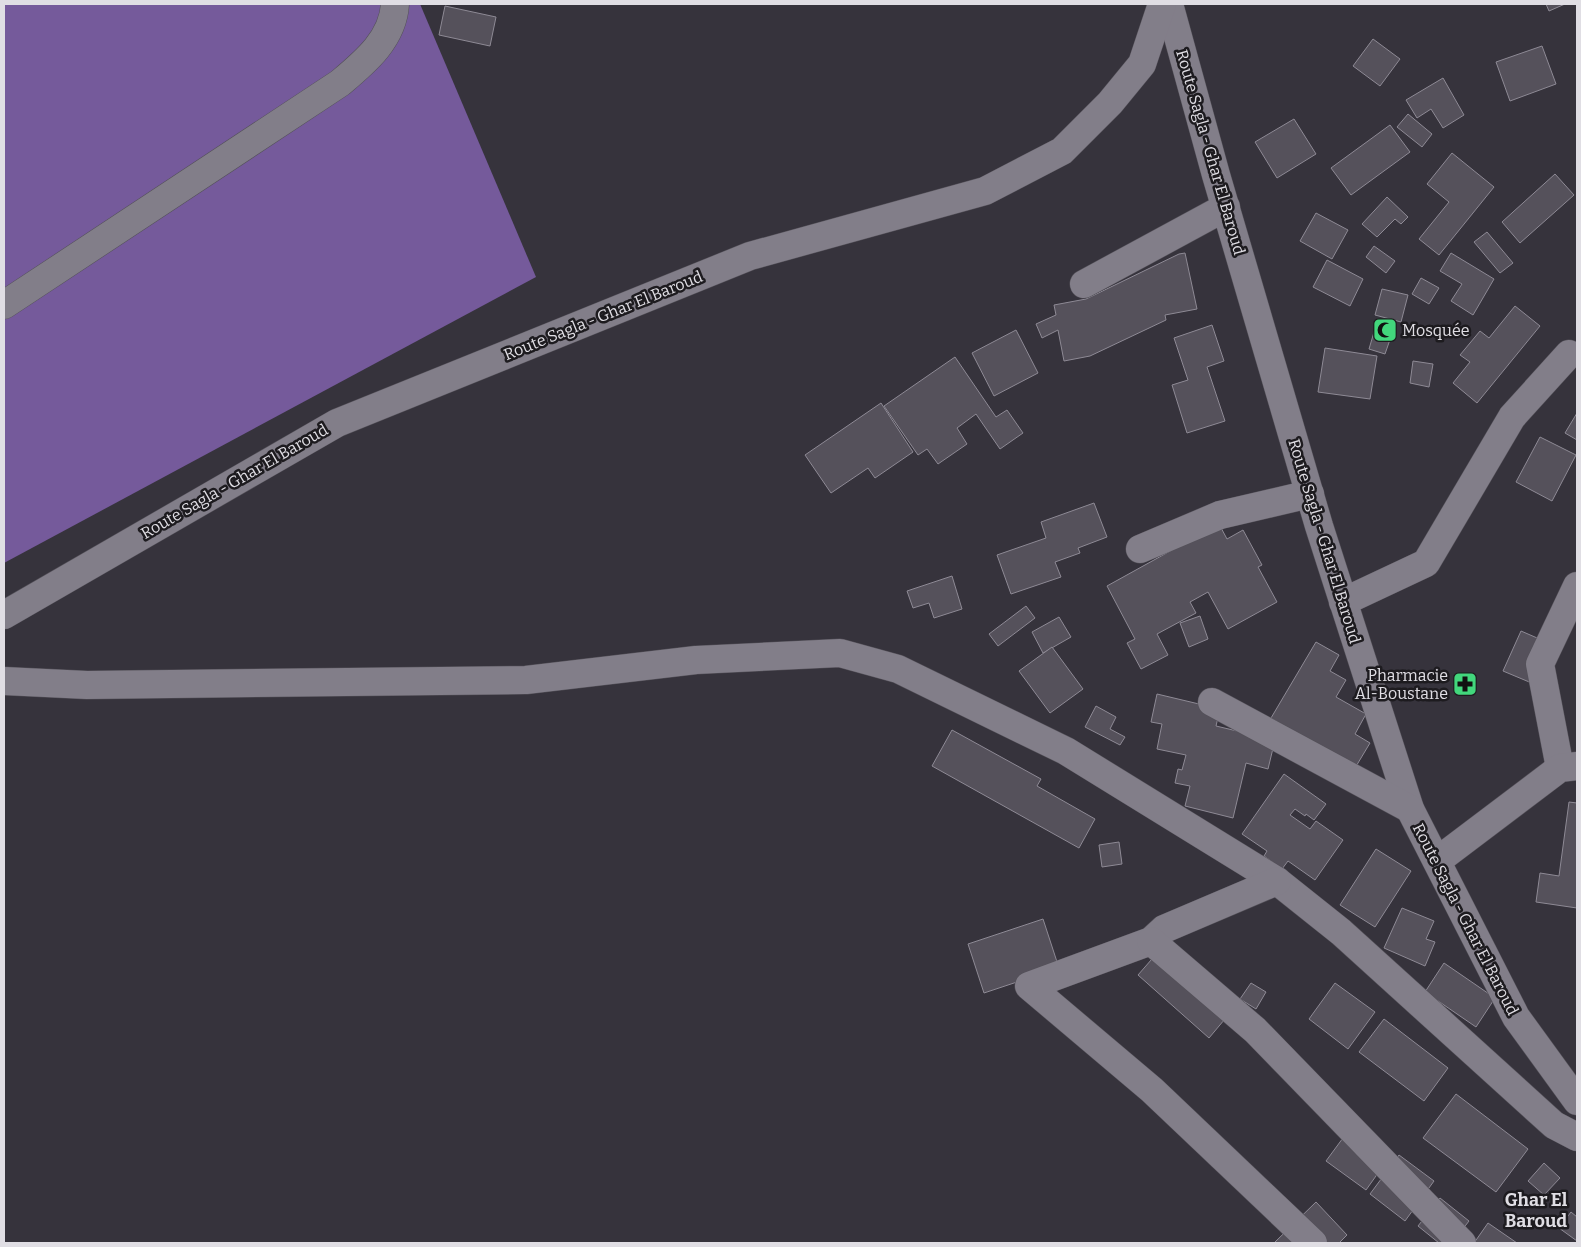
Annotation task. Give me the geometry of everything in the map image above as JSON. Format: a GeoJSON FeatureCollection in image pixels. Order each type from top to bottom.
{"type":"FeatureCollection","features":[{"type":"Feature","properties":{"kind":"street"},"geometry":{"type":"LineString","coordinates":[[4,304],[340,83],[366,61],[381,43],[395,17],[396,4]]}},
{"type":"Feature","properties":{"kind":"street","name":"Route Sagla - Ghar El Baroud"},"geometry":{"type":"LineString","coordinates":[[4,615],[337,422],[750,256],[985,191],[1062,152],[1110,103],[1142,64],[1162,4]]}},
{"type":"Feature","properties":{"kind":"street","name":"Route Sagla - Ghar El Baroud"},"geometry":{"type":"LineString","coordinates":[[1169,4],[1310,494],[1410,809],[1516,1017],[1577,1101]]}},
{"type":"Feature","properties":{"kind":"street"},"geometry":{"type":"LineString","coordinates":[[1084,284],[1226,207]]}},
{"type":"Feature","properties":{"kind":"street"},"geometry":{"type":"LineString","coordinates":[[1343,602],[1426,564],[1512,417],[1569,354]]}},
{"type":"Feature","properties":{"kind":"street"},"geometry":{"type":"LineString","coordinates":[[1140,549],[1220,515],[1310,494]]}},
{"type":"Feature","properties":{"kind":"street"},"geometry":{"type":"LineString","coordinates":[[1437,861],[1569,767],[1540,664],[1577,586]]}},
{"type":"Feature","properties":{"kind":"street"},"geometry":{"type":"LineString","coordinates":[[4,681],[87,685],[526,680],[696,660],[840,653],[898,670],[1066,751],[1277,881],[1341,932],[1554,1125],[1577,1137]]}},
{"type":"Feature","properties":{"kind":"street"},"geometry":{"type":"LineString","coordinates":[[1212,702],[1410,809]]}},
{"type":"Feature","properties":{"kind":"street"},"geometry":{"type":"LineString","coordinates":[[1277,881],[1164,929],[1151,941],[1029,986],[1152,1090],[1313,1243]]}},
{"type":"Feature","properties":{"kind":"street"},"geometry":{"type":"LineString","coordinates":[[1151,941],[1255,1030],[1462,1243]]}},
{"type":"Feature","properties":{"kind":"shaded area"},"geometry":{"type":"Polygon","coordinates":[[[4,4],[420,4],[536,277],[4,563],[4,4]]]}},
{"type":"Feature","properties":{"kind":"building"},"geometry":{"type":"Polygon","coordinates":[[[1546,4],[1565,4],[1549,11],[1546,4]]]}},
{"type":"Feature","properties":{"kind":"building"},"geometry":{"type":"Polygon","coordinates":[[[445,6],[496,17],[490,46],[439,35],[445,6]]]}},
{"type":"Feature","properties":{"kind":"building"},"geometry":{"type":"Polygon","coordinates":[[[1373,39],[1400,59],[1380,86],[1353,66],[1373,39]]]}},
{"type":"Feature","properties":{"kind":"building"},"geometry":{"type":"Polygon","coordinates":[[[1542,46],[1556,84],[1510,101],[1496,62],[1542,46]]]}},
{"type":"Feature","properties":{"kind":"building"},"geometry":{"type":"Polygon","coordinates":[[[1443,78],[1464,115],[1443,128],[1431,109],[1417,118],[1406,100],[1443,78]]]}},
{"type":"Feature","properties":{"kind":"building"},"geometry":{"type":"Polygon","coordinates":[[[1408,114],[1432,134],[1422,147],[1397,127],[1408,114]]]}},
{"type":"Feature","properties":{"kind":"building"},"geometry":{"type":"Polygon","coordinates":[[[1294,119],[1316,154],[1277,178],[1255,142],[1294,119]]]}},
{"type":"Feature","properties":{"kind":"building"},"geometry":{"type":"Polygon","coordinates":[[[1390,125],[1410,152],[1351,195],[1331,168],[1390,125]]]}},
{"type":"Feature","properties":{"kind":"building"},"geometry":{"type":"Polygon","coordinates":[[[1452,153],[1494,187],[1439,255],[1419,239],[1449,202],[1427,184],[1452,153]]]}},
{"type":"Feature","properties":{"kind":"building"},"geometry":{"type":"Polygon","coordinates":[[[1555,174],[1574,195],[1520,243],[1502,222],[1555,174]]]}},
{"type":"Feature","properties":{"kind":"building"},"geometry":{"type":"Polygon","coordinates":[[[1387,197],[1408,217],[1401,224],[1395,219],[1377,237],[1362,224],[1387,197]]]}},
{"type":"Feature","properties":{"kind":"building"},"geometry":{"type":"Polygon","coordinates":[[[1316,213],[1348,230],[1332,259],[1300,241],[1316,213]]]}},
{"type":"Feature","properties":{"kind":"building"},"geometry":{"type":"Polygon","coordinates":[[[1487,232],[1513,263],[1500,273],[1474,242],[1487,232]]]}},
{"type":"Feature","properties":{"kind":"building"},"geometry":{"type":"Polygon","coordinates":[[[1374,246],[1395,261],[1386,273],[1366,257],[1374,246]]]}},
{"type":"Feature","properties":{"kind":"building"},"geometry":{"type":"Polygon","coordinates":[[[1185,253],[1197,309],[1165,315],[1166,320],[1090,356],[1064,361],[1058,330],[1042,338],[1036,324],[1056,315],[1054,305],[1086,299],[1179,254],[1185,253]]]}},
{"type":"Feature","properties":{"kind":"building"},"geometry":{"type":"Polygon","coordinates":[[[1451,253],[1494,279],[1473,315],[1451,301],[1462,284],[1440,271],[1451,253]]]}},
{"type":"Feature","properties":{"kind":"building"},"geometry":{"type":"Polygon","coordinates":[[[1327,260],[1363,279],[1350,306],[1313,287],[1327,260]]]}},
{"type":"Feature","properties":{"kind":"building"},"geometry":{"type":"Polygon","coordinates":[[[1421,278],[1439,288],[1429,304],[1412,294],[1421,278]]]}},
{"type":"Feature","properties":{"kind":"building"},"geometry":{"type":"Polygon","coordinates":[[[1382,289],[1408,295],[1401,322],[1375,315],[1382,289]]]}},
{"type":"Feature","properties":{"kind":"building"},"geometry":{"type":"Polygon","coordinates":[[[1515,306],[1540,326],[1477,403],[1453,383],[1470,362],[1460,355],[1480,331],[1489,338],[1515,306]]]}},
{"type":"Feature","properties":{"kind":"building"},"geometry":{"type":"Polygon","coordinates":[[[1377,322],[1394,328],[1385,354],[1369,349],[1377,322]]]}},
{"type":"Feature","properties":{"kind":"building"},"geometry":{"type":"Polygon","coordinates":[[[1212,325],[1224,361],[1207,367],[1225,421],[1187,433],[1172,385],[1188,380],[1174,338],[1212,325]]]}},
{"type":"Feature","properties":{"kind":"building"},"geometry":{"type":"Polygon","coordinates":[[[1016,330],[1038,373],[994,396],[972,353],[1016,330]]]}},
{"type":"Feature","properties":{"kind":"building"},"geometry":{"type":"Polygon","coordinates":[[[1325,348],[1377,356],[1370,399],[1318,392],[1325,348]]]}},
{"type":"Feature","properties":{"kind":"building"},"geometry":{"type":"Polygon","coordinates":[[[955,357],[996,417],[1007,410],[1023,433],[1000,449],[976,414],[957,428],[967,444],[938,464],[927,449],[918,455],[884,406],[955,357]]]}},
{"type":"Feature","properties":{"kind":"building"},"geometry":{"type":"Polygon","coordinates":[[[1413,361],[1433,364],[1429,387],[1410,383],[1413,361]]]}},
{"type":"Feature","properties":{"kind":"building"},"geometry":{"type":"Polygon","coordinates":[[[881,403],[913,452],[875,478],[868,468],[831,493],[805,455],[881,403]]]}},
{"type":"Feature","properties":{"kind":"building"},"geometry":{"type":"Polygon","coordinates":[[[1577,413],[1577,440],[1565,433],[1577,413]]]}},
{"type":"Feature","properties":{"kind":"building"},"geometry":{"type":"Polygon","coordinates":[[[1540,437],[1576,455],[1552,501],[1516,482],[1540,437]]]}},
{"type":"Feature","properties":{"kind":"building"},"geometry":{"type":"Polygon","coordinates":[[[1094,503],[1107,537],[1078,548],[1080,553],[1055,562],[1061,577],[1011,594],[997,555],[1046,538],[1041,522],[1094,503]]]}},
{"type":"Feature","properties":{"kind":"building"},"geometry":{"type":"Polygon","coordinates":[[[1219,524],[1227,539],[1243,530],[1262,565],[1258,567],[1277,602],[1228,629],[1208,592],[1190,602],[1196,613],[1157,634],[1168,655],[1141,669],[1127,643],[1135,639],[1107,586],[1219,524]]]}},
{"type":"Feature","properties":{"kind":"building"},"geometry":{"type":"Polygon","coordinates":[[[952,576],[962,609],[934,618],[929,603],[913,608],[907,591],[952,576]]]}},
{"type":"Feature","properties":{"kind":"building"},"geometry":{"type":"Polygon","coordinates":[[[1026,606],[1035,618],[998,646],[989,634],[1026,606]]]}},
{"type":"Feature","properties":{"kind":"building"},"geometry":{"type":"Polygon","coordinates":[[[1200,616],[1208,639],[1189,647],[1180,623],[1200,616]]]}},
{"type":"Feature","properties":{"kind":"building"},"geometry":{"type":"Polygon","coordinates":[[[1059,617],[1071,637],[1043,653],[1032,632],[1059,617]]]}},
{"type":"Feature","properties":{"kind":"building"},"geometry":{"type":"Polygon","coordinates":[[[1521,631],[1551,644],[1534,684],[1503,671],[1521,631]]]}},
{"type":"Feature","properties":{"kind":"building"},"geometry":{"type":"Polygon","coordinates":[[[1316,642],[1339,655],[1330,671],[1346,680],[1336,697],[1366,714],[1355,734],[1370,743],[1355,768],[1271,718],[1316,642]]]}},
{"type":"Feature","properties":{"kind":"building"},"geometry":{"type":"Polygon","coordinates":[[[1052,647],[1083,689],[1050,713],[1019,671],[1052,647]]]}},
{"type":"Feature","properties":{"kind":"building"},"geometry":{"type":"Polygon","coordinates":[[[1157,694],[1220,709],[1216,726],[1275,740],[1268,769],[1246,763],[1233,818],[1185,806],[1190,786],[1175,783],[1178,769],[1182,770],[1186,755],[1157,749],[1162,724],[1151,722],[1157,694]]]}},
{"type":"Feature","properties":{"kind":"building"},"geometry":{"type":"Polygon","coordinates":[[[1096,706],[1116,717],[1110,729],[1125,737],[1120,745],[1085,727],[1096,706]]]}},
{"type":"Feature","properties":{"kind":"building"},"geometry":{"type":"Polygon","coordinates":[[[952,730],[1041,779],[1037,786],[1095,819],[1079,848],[932,766],[952,730]]]}},
{"type":"Feature","properties":{"kind":"building"},"geometry":{"type":"Polygon","coordinates":[[[1284,774],[1326,804],[1314,820],[1295,809],[1290,815],[1310,829],[1316,821],[1343,840],[1315,880],[1288,861],[1282,869],[1264,856],[1267,851],[1242,834],[1284,774]]]}},
{"type":"Feature","properties":{"kind":"building"},"geometry":{"type":"Polygon","coordinates":[[[1569,802],[1577,803],[1577,908],[1536,902],[1540,873],[1559,876],[1569,802]]]}},
{"type":"Feature","properties":{"kind":"building"},"geometry":{"type":"Polygon","coordinates":[[[1119,842],[1122,864],[1102,867],[1099,845],[1119,842]]]}},
{"type":"Feature","properties":{"kind":"building"},"geometry":{"type":"Polygon","coordinates":[[[1376,849],[1411,871],[1375,927],[1340,905],[1376,849]]]}},
{"type":"Feature","properties":{"kind":"building"},"geometry":{"type":"Polygon","coordinates":[[[1402,908],[1434,921],[1426,939],[1435,942],[1425,966],[1384,948],[1402,908]]]}},
{"type":"Feature","properties":{"kind":"building"},"geometry":{"type":"Polygon","coordinates":[[[1043,919],[1059,968],[984,993],[968,944],[1043,919]]]}},
{"type":"Feature","properties":{"kind":"building"},"geometry":{"type":"Polygon","coordinates":[[[1165,944],[1235,1007],[1209,1038],[1138,975],[1165,944]]]}},
{"type":"Feature","properties":{"kind":"building"},"geometry":{"type":"Polygon","coordinates":[[[1444,963],[1495,998],[1476,1027],[1425,992],[1444,963]]]}},
{"type":"Feature","properties":{"kind":"building"},"geometry":{"type":"Polygon","coordinates":[[[1251,983],[1266,992],[1256,1009],[1240,999],[1251,983]]]}},
{"type":"Feature","properties":{"kind":"building"},"geometry":{"type":"Polygon","coordinates":[[[1335,983],[1375,1012],[1348,1049],[1309,1019],[1335,983]]]}},
{"type":"Feature","properties":{"kind":"building"},"geometry":{"type":"Polygon","coordinates":[[[1384,1019],[1448,1068],[1424,1101],[1359,1052],[1384,1019]]]}},
{"type":"Feature","properties":{"kind":"building"},"geometry":{"type":"Polygon","coordinates":[[[1456,1094],[1528,1149],[1496,1192],[1423,1138],[1456,1094]]]}},
{"type":"Feature","properties":{"kind":"building"},"geometry":{"type":"Polygon","coordinates":[[[1354,1123],[1393,1152],[1366,1190],[1326,1161],[1354,1123]]]}},
{"type":"Feature","properties":{"kind":"building"},"geometry":{"type":"Polygon","coordinates":[[[1399,1155],[1434,1181],[1405,1221],[1370,1194],[1399,1155]]]}},
{"type":"Feature","properties":{"kind":"building"},"geometry":{"type":"Polygon","coordinates":[[[1544,1163],[1560,1178],[1544,1195],[1528,1181],[1544,1163]]]}},
{"type":"Feature","properties":{"kind":"building"},"geometry":{"type":"Polygon","coordinates":[[[1440,1198],[1469,1221],[1452,1243],[1439,1243],[1418,1226],[1440,1198]]]}},
{"type":"Feature","properties":{"kind":"building"},"geometry":{"type":"Polygon","coordinates":[[[1316,1202],[1347,1235],[1339,1243],[1275,1242],[1316,1202]]]}},
{"type":"Feature","properties":{"kind":"building"},"geometry":{"type":"Polygon","coordinates":[[[1571,1212],[1577,1217],[1577,1241],[1559,1228],[1571,1212]]]}},
{"type":"Feature","properties":{"kind":"building"},"geometry":{"type":"Polygon","coordinates":[[[1488,1223],[1517,1243],[1474,1243],[1488,1223]]]}},
{"type":"Feature","properties":{"kind":"place","name":"Mosquée"},"geometry":{"type":"Point","coordinates":[1385,330]}},
{"type":"Feature","properties":{"kind":"place","name":"Pharmacie Al-Boustane"},"geometry":{"type":"Point","coordinates":[1465,684]}},
{"type":"Feature","properties":{"kind":"district","name":"Ghar El Baroud"},"geometry":{"type":"Point","coordinates":[1536,1210]}}]}
